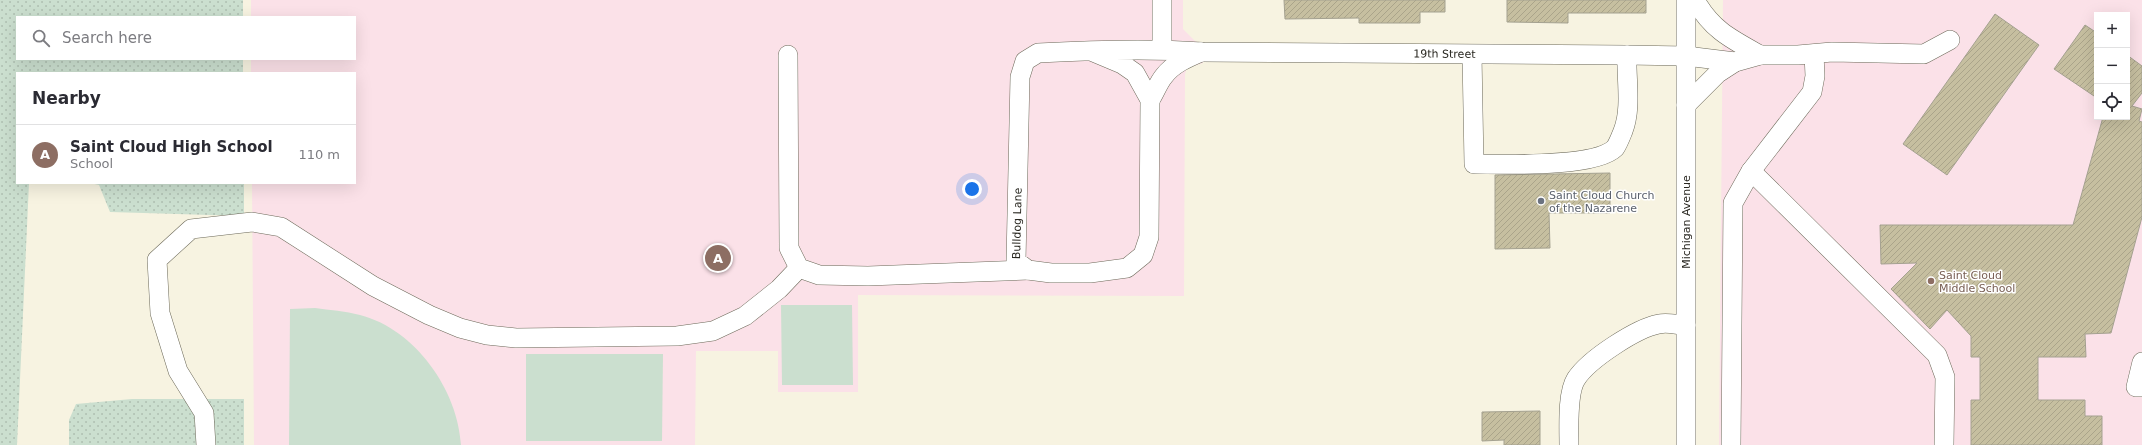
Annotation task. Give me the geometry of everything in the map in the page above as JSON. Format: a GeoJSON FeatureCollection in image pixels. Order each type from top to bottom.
{"type":"FeatureCollection","features":[{"type":"Feature","properties":{"kind":"street"},"geometry":{"type":"LineString","coordinates":[[1162,0],[1162,49]]}},
{"type":"Feature","properties":{"kind":"street","name":"Michigan Avenue"},"geometry":{"type":"LineString","coordinates":[[1686,0],[1686,445]]}},
{"type":"Feature","properties":{"kind":"street"},"geometry":{"type":"LineString","coordinates":[[1695,0],[1713,25],[1726,36],[1760,55]]}},
{"type":"Feature","properties":{"kind":"street"},"geometry":{"type":"LineString","coordinates":[[1686,104],[1718,73],[1735,62],[1760,55],[1814,54],[1832,52],[1924,54],[1950,40]]}},
{"type":"Feature","properties":{"kind":"street","name":"Bulldog Lane"},"geometry":{"type":"LineString","coordinates":[[1162,49],[1202,52],[1186,58],[1171,68],[1163,77],[1150,100],[1148,237],[1143,255],[1127,268],[1090,273],[1028,270],[1016,261],[1020,77],[1026,60],[1038,53],[1162,49]]}},
{"type":"Feature","properties":{"kind":"street","name":"Bulldog Lane"},"geometry":{"type":"LineString","coordinates":[[1091,51],[1122,64],[1135,74],[1150,100]]}},
{"type":"Feature","properties":{"kind":"street","name":"19th Street"},"geometry":{"type":"LineString","coordinates":[[1202,52],[1686,56],[1735,62]]}},
{"type":"Feature","properties":{"kind":"street"},"geometry":{"type":"LineString","coordinates":[[1731,445],[1733,203],[1751,171],[1812,92],[1815,76],[1814,54]]}},
{"type":"Feature","properties":{"kind":"street"},"geometry":{"type":"LineString","coordinates":[[788,55],[789,248],[792,257],[799,268],[819,275],[868,276],[1028,270]]}},
{"type":"Feature","properties":{"kind":"street"},"geometry":{"type":"LineString","coordinates":[[1472,55],[1474,164],[1577,162],[1596,157],[1614,148],[1623,130],[1627,103],[1627,55]]}},
{"type":"Feature","properties":{"kind":"street"},"geometry":{"type":"LineString","coordinates":[[1751,171],[1937,355],[1945,377],[1944,445]]}},
{"type":"Feature","properties":{"kind":"street"},"geometry":{"type":"LineString","coordinates":[[206,445],[204,413],[178,371],[160,313],[157,260],[191,229],[252,222],[281,227],[373,286],[429,315],[460,328],[487,336],[516,338],[677,336],[713,331],[745,316],[779,289],[799,268]]}},
{"type":"Feature","properties":{"kind":"street"},"geometry":{"type":"LineString","coordinates":[[1569,445],[1571,395],[1576,379],[1588,366],[1614,346],[1639,331],[1660,324],[1686,325]]}},
{"type":"Feature","properties":{"kind":"street"},"geometry":{"type":"LineString","coordinates":[[2142,362],[2136,387],[2142,387]]}},
{"type":"Feature","properties":{"kind":"shaded area"},"geometry":{"type":"Polygon","coordinates":[[[251,0],[1183,0],[1183,29],[1195,41],[1202,44],[1203,63],[1187,68],[1185,74],[1184,296],[858,295],[858,392],[778,392],[778,351],[696,351],[695,445],[254,445],[252,184],[356,184],[356,72],[251,72],[251,60],[356,60],[356,16],[251,16],[251,0]]]}},
{"type":"Feature","properties":{"kind":"shaded area","name":"Saint Cloud Middle School"},"geometry":{"type":"Polygon","coordinates":[[[1723,0],[2142,0],[2142,445],[1719,445],[1723,0]]]}},
{"type":"Feature","properties":{"kind":"green space"},"geometry":{"type":"Polygon","coordinates":[[[0,0],[243,0],[243,16],[16,16],[16,60],[243,60],[243,72],[16,72],[16,184],[29,184],[17,445],[0,445],[0,0]]]}},
{"type":"Feature","properties":{"kind":"green space"},"geometry":{"type":"Polygon","coordinates":[[[94,184],[244,184],[244,216],[110,212],[99,185],[94,184]]]}},
{"type":"Feature","properties":{"kind":"green space"},"geometry":{"type":"Polygon","coordinates":[[[781,305],[852,305],[853,385],[782,385],[781,305]]]}},
{"type":"Feature","properties":{"kind":"green space"},"geometry":{"type":"Polygon","coordinates":[[[315,308],[360,315],[380,322],[399,333],[415,348],[430,365],[442,383],[452,403],[458,424],[461,445],[289,445],[290,309],[315,308]]]}},
{"type":"Feature","properties":{"kind":"green space"},"geometry":{"type":"Polygon","coordinates":[[[526,354],[663,354],[662,441],[526,441],[526,354]]]}},
{"type":"Feature","properties":{"kind":"green space"},"geometry":{"type":"Polygon","coordinates":[[[132,399],[244,399],[244,445],[69,445],[69,420],[76,404],[132,399]]]}},
{"type":"Feature","properties":{"kind":"building"},"geometry":{"type":"Polygon","coordinates":[[[1284,0],[1445,0],[1445,12],[1420,12],[1420,23],[1359,23],[1359,18],[1285,19],[1284,0]]]}},
{"type":"Feature","properties":{"kind":"building"},"geometry":{"type":"Polygon","coordinates":[[[1507,0],[1646,0],[1646,13],[1568,13],[1568,23],[1507,22],[1507,0]]]}},
{"type":"Feature","properties":{"kind":"building"},"geometry":{"type":"Polygon","coordinates":[[[1995,14],[2039,45],[1947,175],[1903,144],[1995,14]]]}},
{"type":"Feature","properties":{"kind":"building"},"geometry":{"type":"Polygon","coordinates":[[[2085,25],[2094,31],[2094,96],[2054,69],[2085,25]]]}},
{"type":"Feature","properties":{"kind":"building"},"geometry":{"type":"Polygon","coordinates":[[[2130,57],[2142,66],[2142,93],[2132,106],[2142,109],[2139,121],[2142,122],[2142,217],[2111,333],[2085,334],[2086,357],[2038,357],[2038,400],[2085,400],[2085,416],[2102,416],[2102,445],[1971,445],[1971,400],[1980,400],[1980,357],[1971,357],[1971,336],[1947,310],[1930,329],[1891,289],[1917,263],[1881,264],[1880,225],[2073,225],[2102,120],[2130,120],[2130,57]]]}},
{"type":"Feature","properties":{"kind":"building"},"geometry":{"type":"Polygon","coordinates":[[[1610,173],[1610,213],[1549,213],[1550,248],[1495,249],[1495,175],[1610,173]]]}},
{"type":"Feature","properties":{"kind":"building"},"geometry":{"type":"Polygon","coordinates":[[[1540,411],[1540,445],[1504,445],[1504,440],[1482,441],[1482,412],[1540,411]]]}},
{"type":"Feature","properties":{"kind":"place","name":"Saint Cloud Church of the Nazarene"},"geometry":{"type":"Point","coordinates":[1541,201]}},
{"type":"Feature","properties":{"kind":"place","name":"Saint Cloud High School"},"geometry":{"type":"Point","coordinates":[718,258]}},
{"type":"Feature","properties":{"kind":"place","name":"Saint Cloud Middle School"},"geometry":{"type":"Point","coordinates":[1931,281]}}]}
